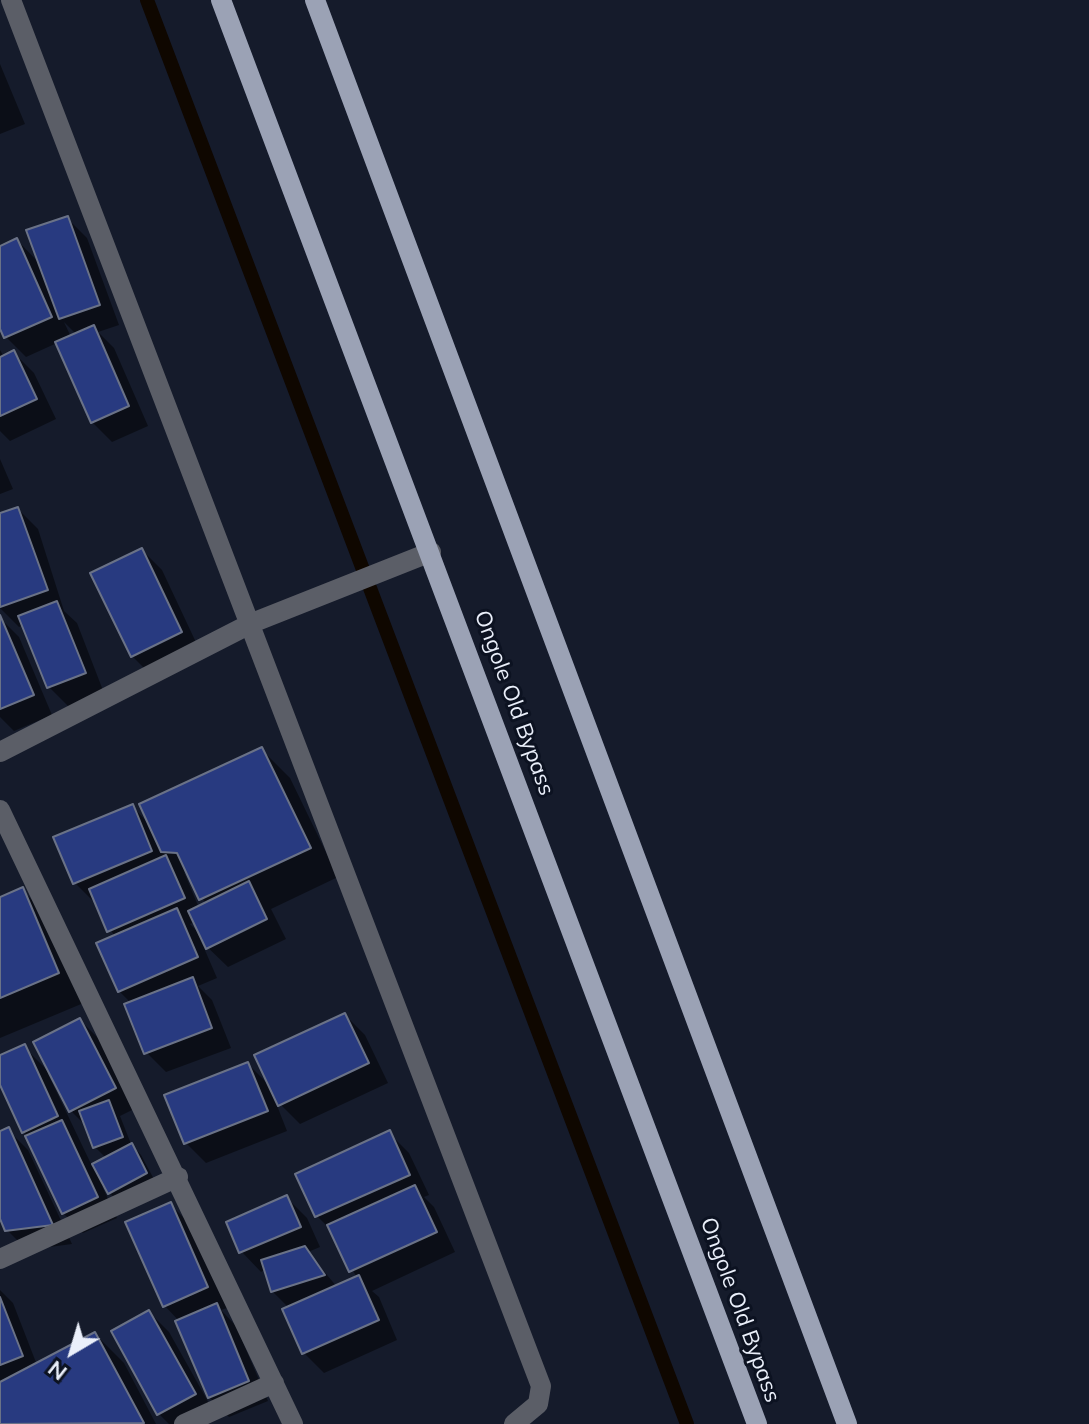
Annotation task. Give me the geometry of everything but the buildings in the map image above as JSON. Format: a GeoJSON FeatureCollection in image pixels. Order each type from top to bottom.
{"type":"FeatureCollection","features":[{"type":"Feature","properties":{"kind":"main road","name":"Ongole Old Bypass"},"geometry":{"type":"LineString","coordinates":[[221,0],[757,1424]]}},
{"type":"Feature","properties":{"kind":"main road"},"geometry":{"type":"LineString","coordinates":[[315,0],[847,1424]]}},
{"type":"Feature","properties":{"kind":"street"},"geometry":{"type":"LineString","coordinates":[[11,0],[252,623],[541,1386],[538,1404],[514,1424]]}},
{"type":"Feature","properties":{"kind":"street"},"geometry":{"type":"LineString","coordinates":[[0,752],[252,623],[431,552]]}},
{"type":"Feature","properties":{"kind":"street"},"geometry":{"type":"LineString","coordinates":[[0,810],[178,1177],[293,1424]]}},
{"type":"Feature","properties":{"kind":"street"},"geometry":{"type":"LineString","coordinates":[[0,1259],[178,1177]]}},
{"type":"Feature","properties":{"kind":"street"},"geometry":{"type":"LineString","coordinates":[[184,1424],[274,1383]]}},
{"type":"Feature","properties":{"kind":"waterway"},"geometry":{"type":"LineString","coordinates":[[147,0],[687,1424]]}}]}
